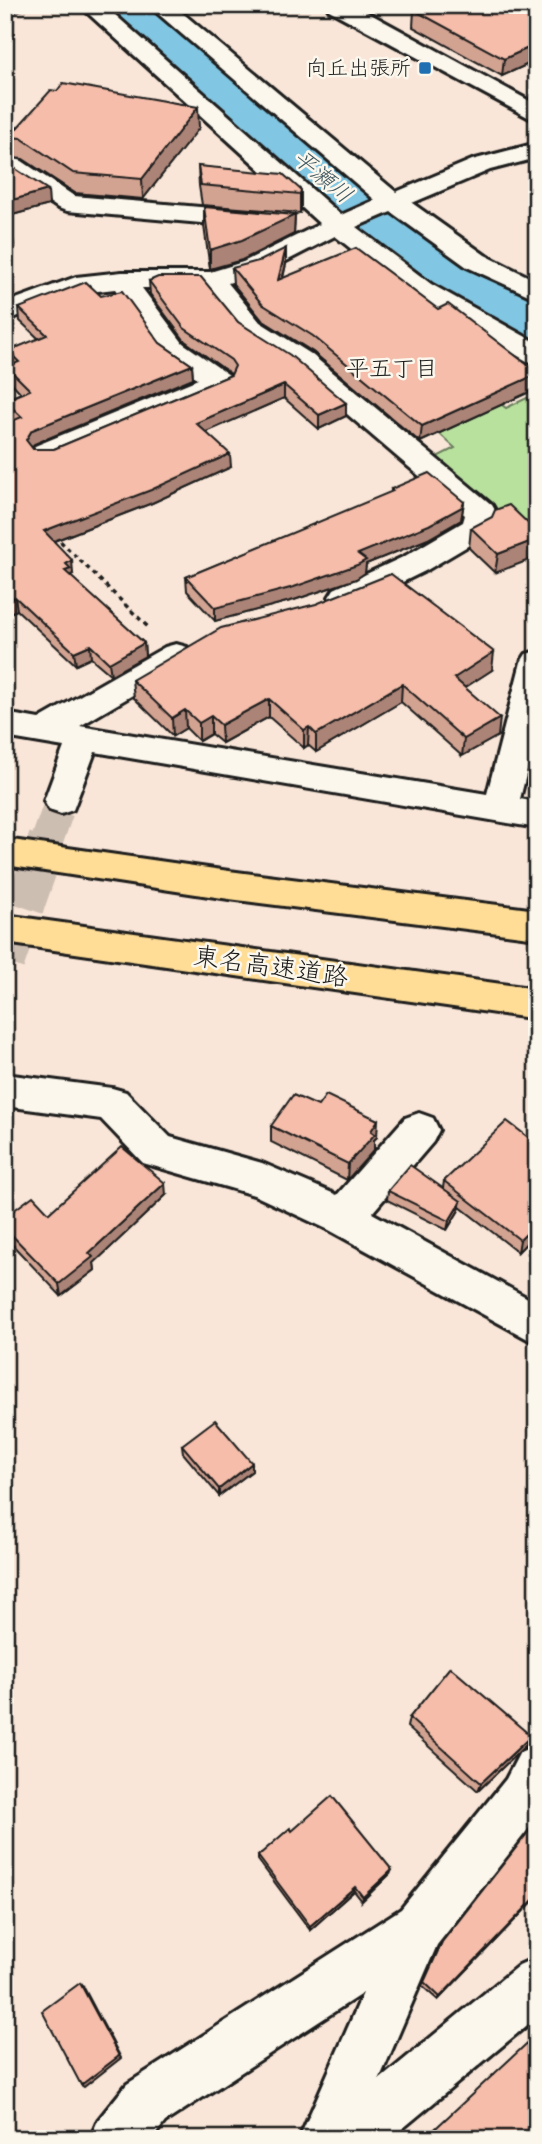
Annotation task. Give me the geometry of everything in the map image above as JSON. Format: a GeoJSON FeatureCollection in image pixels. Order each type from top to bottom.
{"type":"FeatureCollection","features":[{"type":"Feature","properties":{"kind":"highway"},"geometry":{"type":"LineString","coordinates":[[5,852],[229,886],[537,925]]}},
{"type":"Feature","properties":{"kind":"highway","name":"東名高速道路"},"geometry":{"type":"LineString","coordinates":[[5,929],[537,1004]]}},
{"type":"Feature","properties":{"kind":"street"},"geometry":{"type":"LineString","coordinates":[[90,5],[336,226],[421,290],[537,355]]}},
{"type":"Feature","properties":{"kind":"street"},"geometry":{"type":"LineString","coordinates":[[159,5],[393,202],[476,261],[537,291]]}},
{"type":"Feature","properties":{"kind":"street"},"geometry":{"type":"LineString","coordinates":[[337,5],[537,115]]}},
{"type":"Feature","properties":{"kind":"street"},"geometry":{"type":"LineString","coordinates":[[5,313],[76,285],[122,280],[211,280],[252,268],[336,226],[481,165],[537,150]]}},
{"type":"Feature","properties":{"kind":"street"},"geometry":{"type":"LineString","coordinates":[[13,166],[67,203],[336,226]]}},
{"type":"Feature","properties":{"kind":"street"},"geometry":{"type":"LineString","coordinates":[[46,453],[219,381],[173,349],[122,280]]}},
{"type":"Feature","properties":{"kind":"street"},"geometry":{"type":"LineString","coordinates":[[211,280],[250,328],[302,360],[481,512],[477,527],[416,563],[368,588],[317,607]]}},
{"type":"Feature","properties":{"kind":"street"},"geometry":{"type":"LineString","coordinates":[[42,732],[189,648]]}},
{"type":"Feature","properties":{"kind":"street"},"geometry":{"type":"LineString","coordinates":[[500,810],[537,662]]}},
{"type":"Feature","properties":{"kind":"street"},"geometry":{"type":"LineString","coordinates":[[5,725],[537,815]]}},
{"type":"Feature","properties":{"kind":"street"},"geometry":{"type":"LineString","coordinates":[[61,801],[82,740]]}},
{"type":"Feature","properties":{"kind":"street"},"geometry":{"type":"LineString","coordinates":[[5,1090],[112,1104],[157,1151],[262,1180],[343,1217],[537,1325]]}},
{"type":"Feature","properties":{"kind":"street"},"geometry":{"type":"LineString","coordinates":[[343,1217],[418,1130]]}},
{"type":"Feature","properties":{"kind":"street"},"geometry":{"type":"LineString","coordinates":[[326,2139],[419,1927],[523,1796],[537,1769]]}},
{"type":"Feature","properties":{"kind":"street"},"geometry":{"type":"LineString","coordinates":[[117,2139],[146,2103],[419,1927]]}},
{"type":"Feature","properties":{"kind":"street"},"geometry":{"type":"LineString","coordinates":[[345,2139],[391,2105],[537,1983]]}},
{"type":"Feature","properties":{"kind":"path"},"geometry":{"type":"LineString","coordinates":[[48,528],[189,648]]}},
{"type":"Feature","properties":{"kind":"green space"},"geometry":{"type":"Polygon","coordinates":[[[527,398],[537,405],[537,545],[435,458],[455,448],[432,427],[494,399],[506,408],[527,398]]]}},
{"type":"Feature","properties":{"kind":"building"},"geometry":{"type":"Polygon","coordinates":[[[426,5],[537,5],[537,44],[504,59],[414,10],[426,5]]]}},
{"type":"Feature","properties":{"kind":"building"},"geometry":{"type":"Polygon","coordinates":[[[63,83],[198,107],[142,179],[73,173],[21,138],[9,137],[51,90],[57,91],[63,83]]]}},
{"type":"Feature","properties":{"kind":"building"},"geometry":{"type":"Polygon","coordinates":[[[5,162],[48,190],[5,202],[5,162]]]}},
{"type":"Feature","properties":{"kind":"building"},"geometry":{"type":"Polygon","coordinates":[[[198,166],[283,174],[301,190],[300,194],[201,185],[198,166]]]}},
{"type":"Feature","properties":{"kind":"building"},"geometry":{"type":"Polygon","coordinates":[[[204,207],[295,215],[242,240],[210,250],[204,207]]]}},
{"type":"Feature","properties":{"kind":"building"},"geometry":{"type":"Polygon","coordinates":[[[5,217],[12,231],[5,226],[5,217]]]}},
{"type":"Feature","properties":{"kind":"building"},"geometry":{"type":"Polygon","coordinates":[[[286,248],[278,280],[356,248],[438,309],[448,304],[537,374],[422,426],[313,336],[262,304],[232,268],[262,260],[286,248]]]}},
{"type":"Feature","properties":{"kind":"building"},"geometry":{"type":"Polygon","coordinates":[[[158,277],[201,277],[238,322],[290,355],[346,403],[319,415],[284,385],[196,423],[230,454],[151,490],[44,531],[72,560],[66,564],[71,569],[65,571],[144,643],[109,663],[90,645],[74,652],[15,597],[5,601],[5,424],[22,417],[5,400],[30,390],[7,367],[19,362],[8,351],[47,335],[19,308],[86,282],[101,296],[122,291],[160,343],[192,365],[32,430],[26,440],[33,449],[54,449],[231,375],[235,366],[231,360],[184,328],[149,281],[158,277]]]}},
{"type":"Feature","properties":{"kind":"building"},"geometry":{"type":"Polygon","coordinates":[[[429,473],[464,502],[462,507],[429,525],[358,554],[366,560],[357,565],[294,587],[215,608],[186,577],[393,491],[391,489],[429,473]]]}},
{"type":"Feature","properties":{"kind":"building"},"geometry":{"type":"Polygon","coordinates":[[[509,505],[537,532],[537,539],[498,554],[471,528],[492,517],[495,510],[509,505]]]}},
{"type":"Feature","properties":{"kind":"building"},"geometry":{"type":"Polygon","coordinates":[[[391,574],[494,652],[454,678],[500,718],[464,739],[402,684],[316,734],[309,727],[304,730],[269,699],[221,725],[211,716],[199,723],[185,710],[172,718],[132,680],[221,628],[316,604],[391,574]]]}},
{"type":"Feature","properties":{"kind":"building"},"geometry":{"type":"Polygon","coordinates":[[[293,1095],[318,1106],[326,1095],[378,1120],[371,1131],[375,1134],[348,1164],[271,1126],[293,1095]]]}},
{"type":"Feature","properties":{"kind":"building"},"geometry":{"type":"Polygon","coordinates":[[[507,1121],[537,1144],[537,1223],[520,1240],[444,1181],[507,1121]]]}},
{"type":"Feature","properties":{"kind":"building"},"geometry":{"type":"Polygon","coordinates":[[[122,1147],[165,1183],[89,1253],[93,1257],[59,1284],[5,1228],[5,1217],[33,1196],[49,1213],[122,1147]]]}},
{"type":"Feature","properties":{"kind":"building"},"geometry":{"type":"Polygon","coordinates":[[[410,1165],[461,1201],[449,1221],[388,1191],[410,1165]]]}},
{"type":"Feature","properties":{"kind":"building"},"geometry":{"type":"Polygon","coordinates":[[[215,1420],[252,1463],[219,1489],[182,1445],[215,1420]]]}},
{"type":"Feature","properties":{"kind":"building"},"geometry":{"type":"Polygon","coordinates":[[[450,1667],[531,1736],[481,1783],[409,1718],[450,1667]]]}},
{"type":"Feature","properties":{"kind":"building"},"geometry":{"type":"Polygon","coordinates":[[[332,1796],[392,1870],[363,1897],[355,1887],[310,1926],[258,1856],[332,1796]]]}},
{"type":"Feature","properties":{"kind":"building"},"geometry":{"type":"Polygon","coordinates":[[[537,1821],[537,1896],[440,1997],[424,1982],[442,1942],[537,1821]]]}},
{"type":"Feature","properties":{"kind":"building"},"geometry":{"type":"Polygon","coordinates":[[[80,1983],[119,2056],[81,2085],[42,2011],[80,1983]]]}},
{"type":"Feature","properties":{"kind":"building"},"geometry":{"type":"Polygon","coordinates":[[[537,2034],[537,2139],[424,2139],[537,2034]]]}},
{"type":"Feature","properties":{"kind":"waterway","name":"平瀬川"},"geometry":{"type":"LineString","coordinates":[[126,5],[346,196],[437,267],[537,322]]}},
{"type":"Feature","properties":{"kind":"tunnel"},"geometry":{"type":"LineString","coordinates":[[47,841],[61,801]]}},
{"type":"Feature","properties":{"kind":"tunnel"},"geometry":{"type":"LineString","coordinates":[[5,962],[48,839]]}},
{"type":"Feature","properties":{"kind":"place","name":"向丘出張所"},"geometry":{"type":"Point","coordinates":[425,68]}},
{"type":"Feature","properties":{"kind":"district","name":"平五丁目"},"geometry":{"type":"Point","coordinates":[392,368]}}]}
